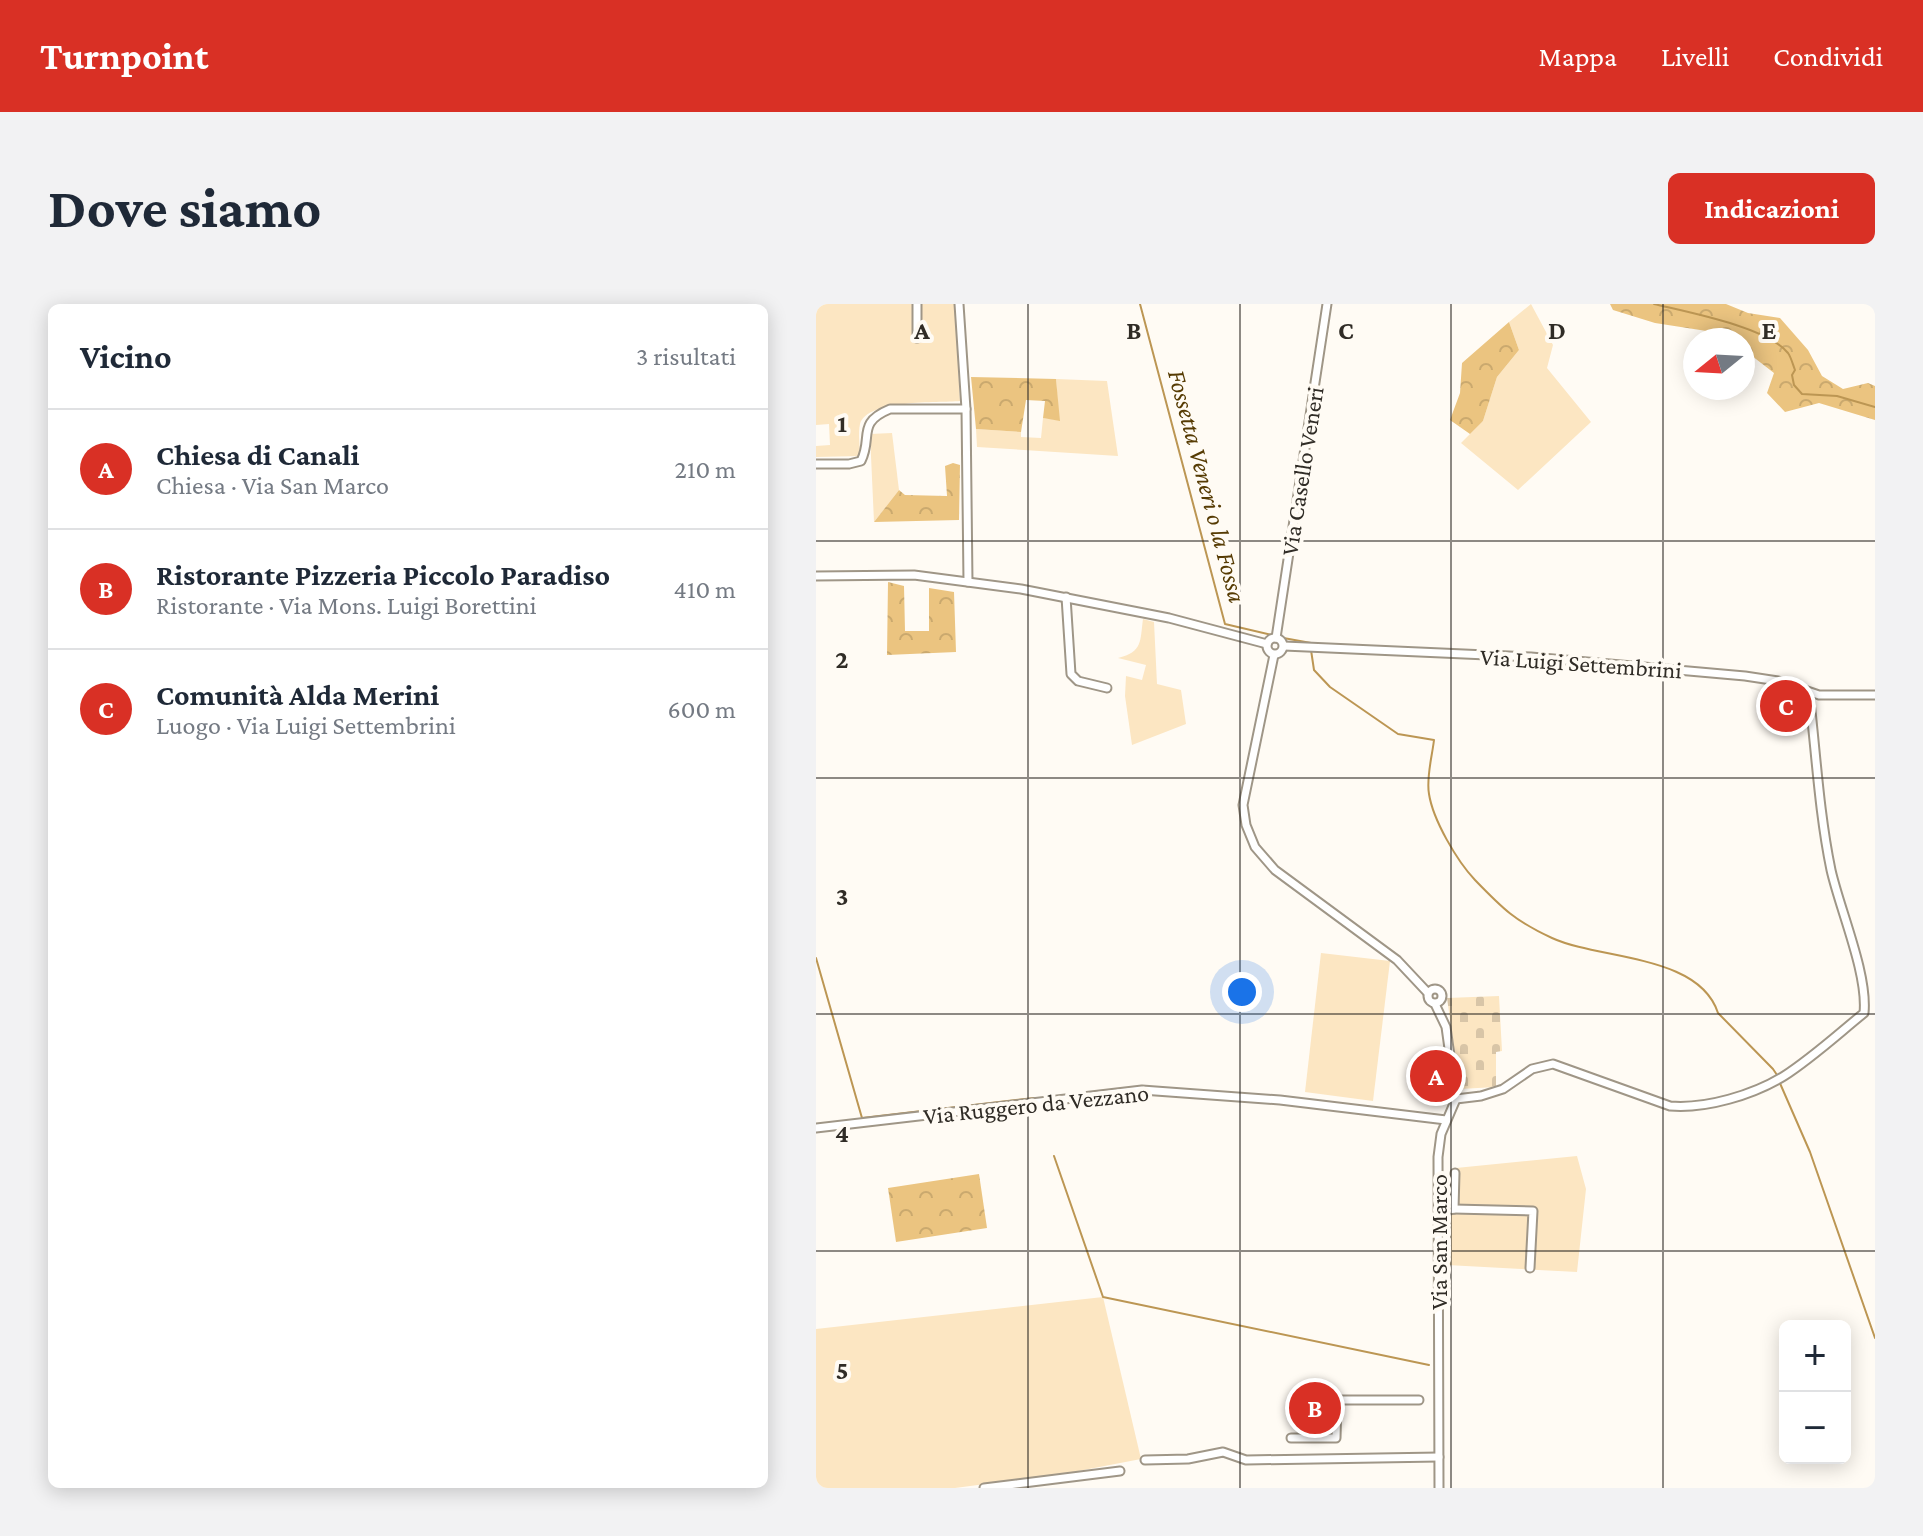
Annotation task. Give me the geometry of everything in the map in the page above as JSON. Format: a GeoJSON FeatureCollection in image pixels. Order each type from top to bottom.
{"type":"FeatureCollection","features":[{"type":"Feature","properties":{"kind":"street"},"geometry":{"type":"LineString","coordinates":[[917,304],[917,338]]}},
{"type":"Feature","properties":{"kind":"street"},"geometry":{"type":"LineString","coordinates":[[959,304],[966,409],[968,582]]}},
{"type":"Feature","properties":{"kind":"street","name":"Via Casello Veneri"},"geometry":{"type":"LineString","coordinates":[[1276,636],[1327,304]]}},
{"type":"Feature","properties":{"kind":"street"},"geometry":{"type":"LineString","coordinates":[[816,464],[861,461],[866,428],[878,414],[890,409],[966,409]]}},
{"type":"Feature","properties":{"kind":"street"},"geometry":{"type":"LineString","coordinates":[[816,576],[914,575],[968,582],[1066,597],[1222,630],[1267,644]]}},
{"type":"Feature","properties":{"kind":"street"},"geometry":{"type":"LineString","coordinates":[[1066,597],[1071,674],[1078,681],[1107,688]]}},
{"type":"Feature","properties":{"kind":"street"},"geometry":{"type":"LineString","coordinates":[[1276,636],[1284,646],[1281,653],[1274,655],[1269,652],[1267,644],[1276,636]]}},
{"type":"Feature","properties":{"kind":"street","name":"Via Luigi Settembrini"},"geometry":{"type":"LineString","coordinates":[[1284,646],[1531,657],[1778,681],[1809,693],[1827,696],[1875,695]]}},
{"type":"Feature","properties":{"kind":"street"},"geometry":{"type":"LineString","coordinates":[[1274,655],[1245,791],[1244,816],[1250,837],[1275,870],[1378,946],[1431,991],[1440,991],[1438,1002],[1446,1027],[1456,1099],[1503,1089],[1532,1069],[1553,1064],[1670,1106],[1703,1104],[1736,1096],[1784,1076],[1864,1013],[1859,974],[1825,837],[1809,693]]}},
{"type":"Feature","properties":{"kind":"street"},"geometry":{"type":"LineString","coordinates":[[1431,991],[1428,1000],[1438,1002]]}},
{"type":"Feature","properties":{"kind":"street","name":"Via Ruggero da Vezzano"},"geometry":{"type":"LineString","coordinates":[[816,1128],[1142,1090],[1280,1100],[1446,1120]]}},
{"type":"Feature","properties":{"kind":"street","name":"Via San Marco"},"geometry":{"type":"LineString","coordinates":[[1439,1488],[1438,1147],[1456,1099]]}},
{"type":"Feature","properties":{"kind":"street"},"geometry":{"type":"LineString","coordinates":[[1454,1209],[1455,1173]]}},
{"type":"Feature","properties":{"kind":"street"},"geometry":{"type":"LineString","coordinates":[[1439,1212],[1454,1209],[1533,1211],[1530,1268]]}},
{"type":"Feature","properties":{"kind":"street"},"geometry":{"type":"LineString","coordinates":[[1291,1438],[1336,1438],[1337,1400],[1439,1400]]}},
{"type":"Feature","properties":{"kind":"street"},"geometry":{"type":"LineString","coordinates":[[1145,1460],[1188,1459],[1223,1452],[1246,1460],[1439,1457]]}},
{"type":"Feature","properties":{"kind":"street"},"geometry":{"type":"LineString","coordinates":[[984,1488],[1120,1471]]}},
{"type":"Feature","properties":{"kind":"green space"},"geometry":{"type":"Polygon","coordinates":[[[816,304],[955,304],[960,401],[904,404],[875,410],[865,416],[860,424],[860,456],[816,457],[816,446],[830,445],[829,424],[816,425],[816,304]]]}},
{"type":"Feature","properties":{"kind":"green space"},"geometry":{"type":"Polygon","coordinates":[[[1531,304],[1553,345],[1547,368],[1591,422],[1518,490],[1461,443],[1483,421],[1497,377],[1519,350],[1509,322],[1531,304]]]}},
{"type":"Feature","properties":{"kind":"green space"},"geometry":{"type":"Polygon","coordinates":[[[1610,304],[1726,304],[1748,313],[1780,318],[1808,350],[1822,376],[1843,389],[1868,383],[1875,386],[1875,420],[1819,403],[1785,412],[1767,393],[1774,373],[1755,358],[1755,328],[1687,328],[1655,323],[1613,310],[1610,304]]]}},
{"type":"Feature","properties":{"kind":"green space"},"geometry":{"type":"Polygon","coordinates":[[[1509,322],[1519,350],[1497,377],[1483,421],[1470,434],[1450,420],[1460,393],[1462,363],[1509,322]]]}},
{"type":"Feature","properties":{"kind":"green space"},"geometry":{"type":"Polygon","coordinates":[[[971,377],[1056,379],[1060,421],[1043,418],[1045,401],[1026,400],[1021,432],[976,429],[971,377]]]}},
{"type":"Feature","properties":{"kind":"green space"},"geometry":{"type":"Polygon","coordinates":[[[1056,379],[1107,381],[1118,456],[977,447],[976,429],[1021,432],[1021,437],[1041,438],[1043,418],[1059,420],[1056,379]]]}},
{"type":"Feature","properties":{"kind":"green space"},"geometry":{"type":"Polygon","coordinates":[[[892,433],[899,490],[874,522],[870,434],[892,433]]]}},
{"type":"Feature","properties":{"kind":"green space"},"geometry":{"type":"Polygon","coordinates":[[[953,463],[960,465],[959,520],[874,522],[899,490],[905,495],[947,496],[945,466],[953,463]]]}},
{"type":"Feature","properties":{"kind":"green space"},"geometry":{"type":"Polygon","coordinates":[[[888,582],[904,586],[905,631],[929,631],[929,588],[954,592],[956,652],[887,655],[888,582]]]}},
{"type":"Feature","properties":{"kind":"green space"},"geometry":{"type":"Polygon","coordinates":[[[1143,619],[1154,622],[1157,684],[1181,690],[1186,724],[1132,745],[1125,696],[1126,676],[1142,680],[1146,665],[1118,658],[1136,649],[1143,619]]]}},
{"type":"Feature","properties":{"kind":"green space"},"geometry":{"type":"Polygon","coordinates":[[[1321,953],[1390,961],[1373,1101],[1305,1092],[1321,953]]]}},
{"type":"Feature","properties":{"kind":"green space"},"geometry":{"type":"Polygon","coordinates":[[[1499,996],[1502,1051],[1496,1052],[1496,1087],[1460,1089],[1447,998],[1499,996]]]}},
{"type":"Feature","properties":{"kind":"green space"},"geometry":{"type":"Polygon","coordinates":[[[1577,1156],[1586,1189],[1577,1272],[1447,1265],[1447,1211],[1454,1209],[1456,1168],[1577,1156]]]}},
{"type":"Feature","properties":{"kind":"green space"},"geometry":{"type":"Polygon","coordinates":[[[979,1174],[987,1228],[896,1242],[888,1188],[979,1174]]]}},
{"type":"Feature","properties":{"kind":"green space"},"geometry":{"type":"Polygon","coordinates":[[[1103,1297],[1141,1459],[1068,1473],[955,1488],[816,1488],[816,1329],[1103,1297]]]}},
{"type":"Feature","properties":{"kind":"waterway","name":"Fossetta Veneri o la Fossa"},"geometry":{"type":"LineString","coordinates":[[1140,304],[1225,624],[1272,635]]}},
{"type":"Feature","properties":{"kind":"waterway"},"geometry":{"type":"LineString","coordinates":[[1654,304],[1745,328],[1778,344],[1790,357],[1795,370],[1792,375],[1794,385],[1802,394],[1837,396],[1875,407]]}},
{"type":"Feature","properties":{"kind":"waterway","name":"Fossetta Veneri o la Fossa"},"geometry":{"type":"LineString","coordinates":[[1278,637],[1311,643]]}},
{"type":"Feature","properties":{"kind":"waterway","name":"Fossetta Veneri o la Fossa"},"geometry":{"type":"LineString","coordinates":[[1311,650],[1314,670],[1330,687],[1398,734],[1434,740],[1428,788],[1435,816],[1461,862],[1502,907],[1528,926],[1552,938],[1670,969],[1691,979],[1707,994],[1718,1013],[1777,1075]]}},
{"type":"Feature","properties":{"kind":"waterway"},"geometry":{"type":"LineString","coordinates":[[816,958],[862,1118],[1034,1098]]}},
{"type":"Feature","properties":{"kind":"waterway","name":"Fossetta Veneri o la Fossa"},"geometry":{"type":"LineString","coordinates":[[1779,1081],[1810,1152],[1875,1338]]}},
{"type":"Feature","properties":{"kind":"waterway"},"geometry":{"type":"LineString","coordinates":[[1054,1156],[1103,1297],[1429,1365]]}},
{"type":"Feature","properties":{"kind":"place","name":"Comunità Alda Merini"},"geometry":{"type":"Point","coordinates":[1786,706]}},
{"type":"Feature","properties":{"kind":"place","name":"Chiesa di Canali"},"geometry":{"type":"Point","coordinates":[1436,1076]}},
{"type":"Feature","properties":{"kind":"place","name":"Ristorante Pizzeria Piccolo Paradiso"},"geometry":{"type":"Point","coordinates":[1315,1408]}}]}
